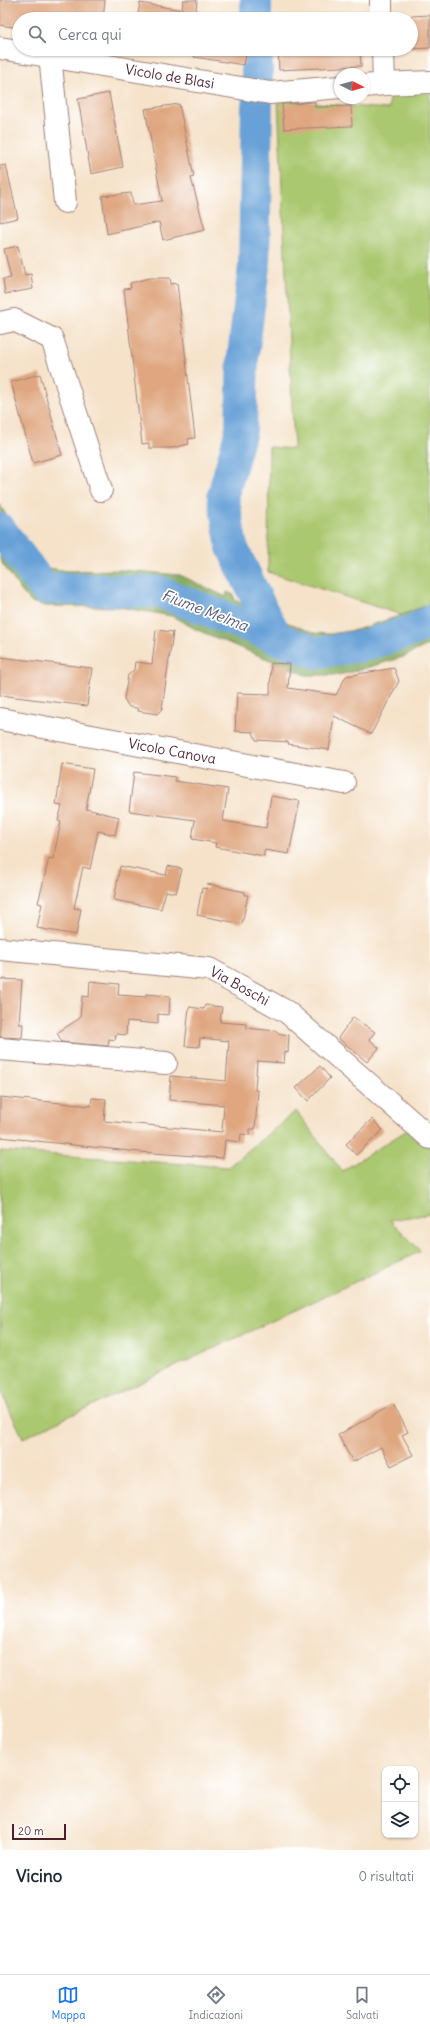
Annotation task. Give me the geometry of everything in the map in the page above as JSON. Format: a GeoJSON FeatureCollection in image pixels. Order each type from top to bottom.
{"type":"FeatureCollection","features":[{"type":"Feature","properties":{"kind":"street"},"geometry":{"type":"LineString","coordinates":[[381,0],[381,12]]}},
{"type":"Feature","properties":{"kind":"street","name":"Vicolo de Blasi"},"geometry":{"type":"LineString","coordinates":[[0,48],[12,50]]}},
{"type":"Feature","properties":{"kind":"street"},"geometry":{"type":"LineString","coordinates":[[50,56],[65,202]]}},
{"type":"Feature","properties":{"kind":"street","name":"Vicolo de Blasi"},"geometry":{"type":"LineString","coordinates":[[56,56],[270,93],[334,88]]}},
{"type":"Feature","properties":{"kind":"street"},"geometry":{"type":"LineString","coordinates":[[380,56],[374,85],[430,82]]}},
{"type":"Feature","properties":{"kind":"street"},"geometry":{"type":"LineString","coordinates":[[0,323],[14,320],[52,339],[101,490]]}},
{"type":"Feature","properties":{"kind":"street","name":"Vicolo Canova"},"geometry":{"type":"LineString","coordinates":[[0,719],[344,783]]}},
{"type":"Feature","properties":{"kind":"street","name":"Via Boschi"},"geometry":{"type":"LineString","coordinates":[[0,949],[209,969],[287,1012],[430,1138]]}},
{"type":"Feature","properties":{"kind":"street"},"geometry":{"type":"LineString","coordinates":[[0,1049],[166,1063]]}},
{"type":"Feature","properties":{"kind":"green space"},"geometry":{"type":"Polygon","coordinates":[[[391,77],[430,78],[430,604],[402,615],[268,572],[269,447],[294,449],[278,100],[389,109],[391,77]]]}},
{"type":"Feature","properties":{"kind":"green space"},"geometry":{"type":"Polygon","coordinates":[[[0,505],[33,557],[43,567],[67,571],[122,570],[180,575],[226,597],[227,592],[234,595],[234,599],[240,603],[313,633],[330,634],[356,630],[430,604],[430,644],[403,657],[356,671],[338,675],[306,675],[197,630],[172,616],[119,607],[45,606],[31,602],[22,592],[0,560],[0,505]]]}},
{"type":"Feature","properties":{"kind":"green space"},"geometry":{"type":"Polygon","coordinates":[[[296,1111],[342,1171],[412,1127],[430,1143],[430,1214],[390,1220],[421,1251],[23,1438],[0,1390],[0,1151],[228,1167],[296,1111]]]}},
{"type":"Feature","properties":{"kind":"building"},"geometry":{"type":"Polygon","coordinates":[[[0,0],[105,0],[104,12],[12,12],[12,27],[0,25],[0,0]]]}},
{"type":"Feature","properties":{"kind":"building"},"geometry":{"type":"Polygon","coordinates":[[[183,0],[197,0],[196,12],[138,12],[140,3],[182,10],[183,0]]]}},
{"type":"Feature","properties":{"kind":"building"},"geometry":{"type":"Polygon","coordinates":[[[430,15],[430,48],[418,49],[418,16],[430,15]]]}},
{"type":"Feature","properties":{"kind":"building"},"geometry":{"type":"Polygon","coordinates":[[[194,56],[246,56],[244,65],[194,56]]]}},
{"type":"Feature","properties":{"kind":"building"},"geometry":{"type":"Polygon","coordinates":[[[278,56],[360,56],[361,66],[279,70],[278,56]]]}},
{"type":"Feature","properties":{"kind":"building"},"geometry":{"type":"Polygon","coordinates":[[[109,93],[123,167],[91,174],[78,99],[109,93]]]}},
{"type":"Feature","properties":{"kind":"building"},"geometry":{"type":"Polygon","coordinates":[[[315,102],[315,107],[351,106],[352,126],[284,129],[282,104],[315,102]]]}},
{"type":"Feature","properties":{"kind":"building"},"geometry":{"type":"Polygon","coordinates":[[[179,104],[194,177],[191,178],[205,230],[163,240],[159,222],[107,234],[102,196],[131,193],[133,205],[162,201],[145,109],[179,104]]]}},
{"type":"Feature","properties":{"kind":"building"},"geometry":{"type":"Polygon","coordinates":[[[6,165],[18,218],[0,222],[0,166],[6,165]]]}},
{"type":"Feature","properties":{"kind":"building"},"geometry":{"type":"Polygon","coordinates":[[[18,246],[25,275],[31,274],[33,289],[5,294],[3,279],[11,278],[4,249],[18,246]]]}},
{"type":"Feature","properties":{"kind":"building"},"geometry":{"type":"Polygon","coordinates":[[[150,278],[170,278],[171,284],[177,283],[195,438],[188,439],[189,444],[173,448],[149,448],[149,443],[142,444],[124,289],[131,288],[130,283],[150,278]]]}},
{"type":"Feature","properties":{"kind":"building"},"geometry":{"type":"Polygon","coordinates":[[[40,374],[62,455],[33,463],[11,382],[40,374]]]}},
{"type":"Feature","properties":{"kind":"building"},"geometry":{"type":"Polygon","coordinates":[[[156,630],[173,632],[162,709],[157,714],[138,711],[137,708],[129,707],[124,699],[128,675],[134,670],[135,662],[152,664],[156,630]]]}},
{"type":"Feature","properties":{"kind":"building"},"geometry":{"type":"Polygon","coordinates":[[[0,657],[92,668],[87,706],[0,695],[0,657]]]}},
{"type":"Feature","properties":{"kind":"building"},"geometry":{"type":"Polygon","coordinates":[[[271,663],[290,664],[288,688],[336,695],[346,676],[394,668],[399,681],[371,734],[334,716],[329,750],[288,744],[289,742],[256,740],[253,732],[235,731],[237,693],[270,694],[271,663]]]}},
{"type":"Feature","properties":{"kind":"building"},"geometry":{"type":"Polygon","coordinates":[[[62,764],[93,769],[86,809],[119,817],[115,835],[98,831],[90,869],[83,867],[74,908],[81,909],[76,935],[37,928],[42,904],[38,903],[49,858],[53,859],[61,822],[58,821],[62,806],[56,805],[62,764]]]}},
{"type":"Feature","properties":{"kind":"building"},"geometry":{"type":"Polygon","coordinates":[[[134,772],[175,777],[175,781],[228,789],[223,821],[266,828],[271,796],[300,801],[289,854],[264,850],[264,856],[215,847],[216,843],[192,839],[195,820],[129,811],[134,772]]]}},
{"type":"Feature","properties":{"kind":"building"},"geometry":{"type":"Polygon","coordinates":[[[120,866],[166,875],[168,866],[182,869],[176,893],[166,891],[161,909],[114,900],[120,866]]]}},
{"type":"Feature","properties":{"kind":"building"},"geometry":{"type":"Polygon","coordinates":[[[208,884],[245,892],[245,895],[248,895],[242,924],[197,915],[202,888],[207,889],[208,884]]]}},
{"type":"Feature","properties":{"kind":"building"},"geometry":{"type":"Polygon","coordinates":[[[0,979],[22,980],[19,1024],[23,1024],[22,1038],[0,1037],[0,979]]]}},
{"type":"Feature","properties":{"kind":"building"},"geometry":{"type":"Polygon","coordinates":[[[90,981],[119,984],[118,995],[146,997],[146,994],[170,996],[169,1015],[158,1014],[158,1024],[127,1021],[126,1035],[116,1034],[115,1040],[109,1039],[108,1046],[62,1042],[57,1033],[80,1018],[82,996],[89,997],[90,981]]]}},
{"type":"Feature","properties":{"kind":"building"},"geometry":{"type":"Polygon","coordinates":[[[205,1005],[222,1007],[220,1022],[246,1024],[246,1028],[277,1031],[277,1033],[289,1035],[288,1053],[285,1052],[284,1063],[257,1061],[255,1090],[258,1091],[255,1129],[250,1129],[250,1135],[241,1134],[240,1142],[225,1140],[223,1158],[139,1152],[0,1137],[0,1097],[91,1106],[92,1098],[106,1099],[104,1121],[222,1132],[224,1105],[169,1100],[171,1076],[226,1081],[229,1041],[200,1038],[199,1047],[185,1046],[189,1007],[204,1009],[205,1005]]]}},
{"type":"Feature","properties":{"kind":"building"},"geometry":{"type":"Polygon","coordinates":[[[353,1017],[375,1032],[369,1039],[379,1048],[367,1062],[338,1038],[353,1017]]]}},
{"type":"Feature","properties":{"kind":"building"},"geometry":{"type":"Polygon","coordinates":[[[320,1066],[330,1078],[308,1101],[296,1088],[320,1066]]]}},
{"type":"Feature","properties":{"kind":"building"},"geometry":{"type":"Polygon","coordinates":[[[372,1119],[383,1130],[356,1155],[346,1144],[372,1119]]]}},
{"type":"Feature","properties":{"kind":"building"},"geometry":{"type":"Polygon","coordinates":[[[393,1404],[408,1432],[402,1435],[413,1455],[391,1466],[381,1447],[353,1462],[338,1435],[393,1404]]]}},
{"type":"Feature","properties":{"kind":"waterway"},"geometry":{"type":"LineString","coordinates":[[256,0],[256,12]]}},
{"type":"Feature","properties":{"kind":"waterway"},"geometry":{"type":"LineString","coordinates":[[257,56],[257,77]]}},
{"type":"Feature","properties":{"kind":"waterway"},"geometry":{"type":"LineString","coordinates":[[257,106],[254,266],[243,356],[241,430],[223,496],[232,547],[263,612],[279,640]]}},
{"type":"Feature","properties":{"kind":"waterway","name":"Fiume Melma"},"geometry":{"type":"LineString","coordinates":[[0,529],[44,588],[160,592],[316,653],[362,646],[411,631],[430,621]]}}]}
